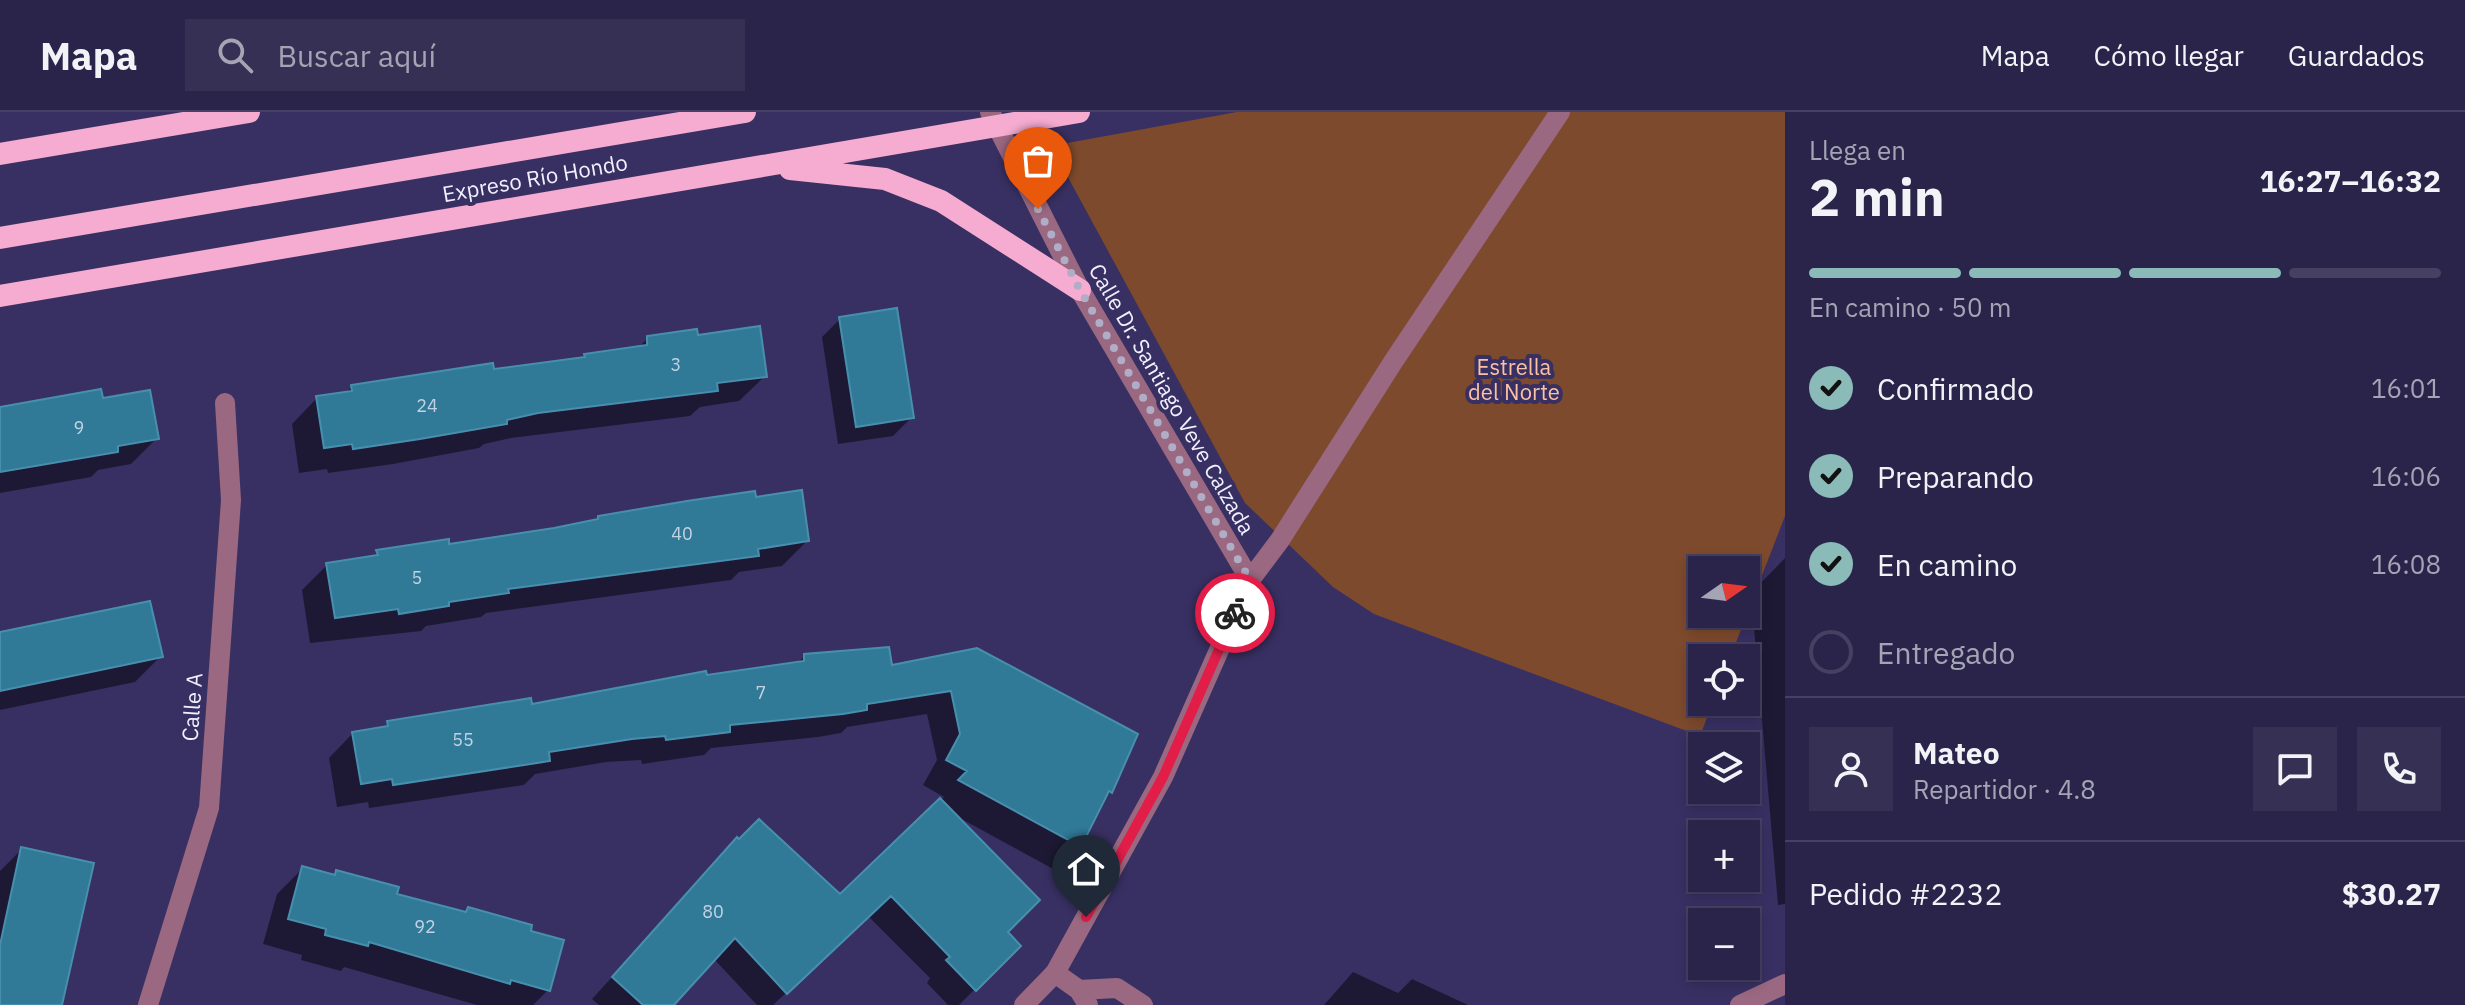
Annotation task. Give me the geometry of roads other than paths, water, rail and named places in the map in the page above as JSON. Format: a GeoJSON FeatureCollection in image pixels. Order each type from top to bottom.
{"type":"FeatureCollection","features":[{"type":"Feature","properties":{"kind":"highway"},"geometry":{"type":"LineString","coordinates":[[0,154],[249,112]]}},
{"type":"Feature","properties":{"kind":"highway"},"geometry":{"type":"LineString","coordinates":[[0,238],[282,193],[745,112]]}},
{"type":"Feature","properties":{"kind":"highway","name":"Expreso Río Hondo"},"geometry":{"type":"LineString","coordinates":[[0,296],[761,166],[993,120],[1079,112]]}},
{"type":"Feature","properties":{"kind":"highway"},"geometry":{"type":"LineString","coordinates":[[761,166],[885,179],[941,201],[1080,290]]}},
{"type":"Feature","properties":{"kind":"street"},"geometry":{"type":"LineString","coordinates":[[1024,1005],[1055,973],[1163,777],[1250,580],[1280,540],[1393,362],[1560,112]]}},
{"type":"Feature","properties":{"kind":"street","name":"Calle Dr. Santiago Veve Calzada"},"geometry":{"type":"LineString","coordinates":[[993,120],[1080,290],[1250,580]]}},
{"type":"Feature","properties":{"kind":"street","name":"Calle A"},"geometry":{"type":"LineString","coordinates":[[148,1005],[209,808],[231,500],[225,403]]}},
{"type":"Feature","properties":{"kind":"street"},"geometry":{"type":"LineString","coordinates":[[1055,973],[1084,998],[1117,988],[1143,1005]]}},
{"type":"Feature","properties":{"kind":"street"},"geometry":{"type":"LineString","coordinates":[[1740,1005],[1785,984]]}},
{"type":"Feature","properties":{"kind":"park label","name":"Estrella del Norte"},"geometry":{"type":"Point","coordinates":[1514,380]}}]}
